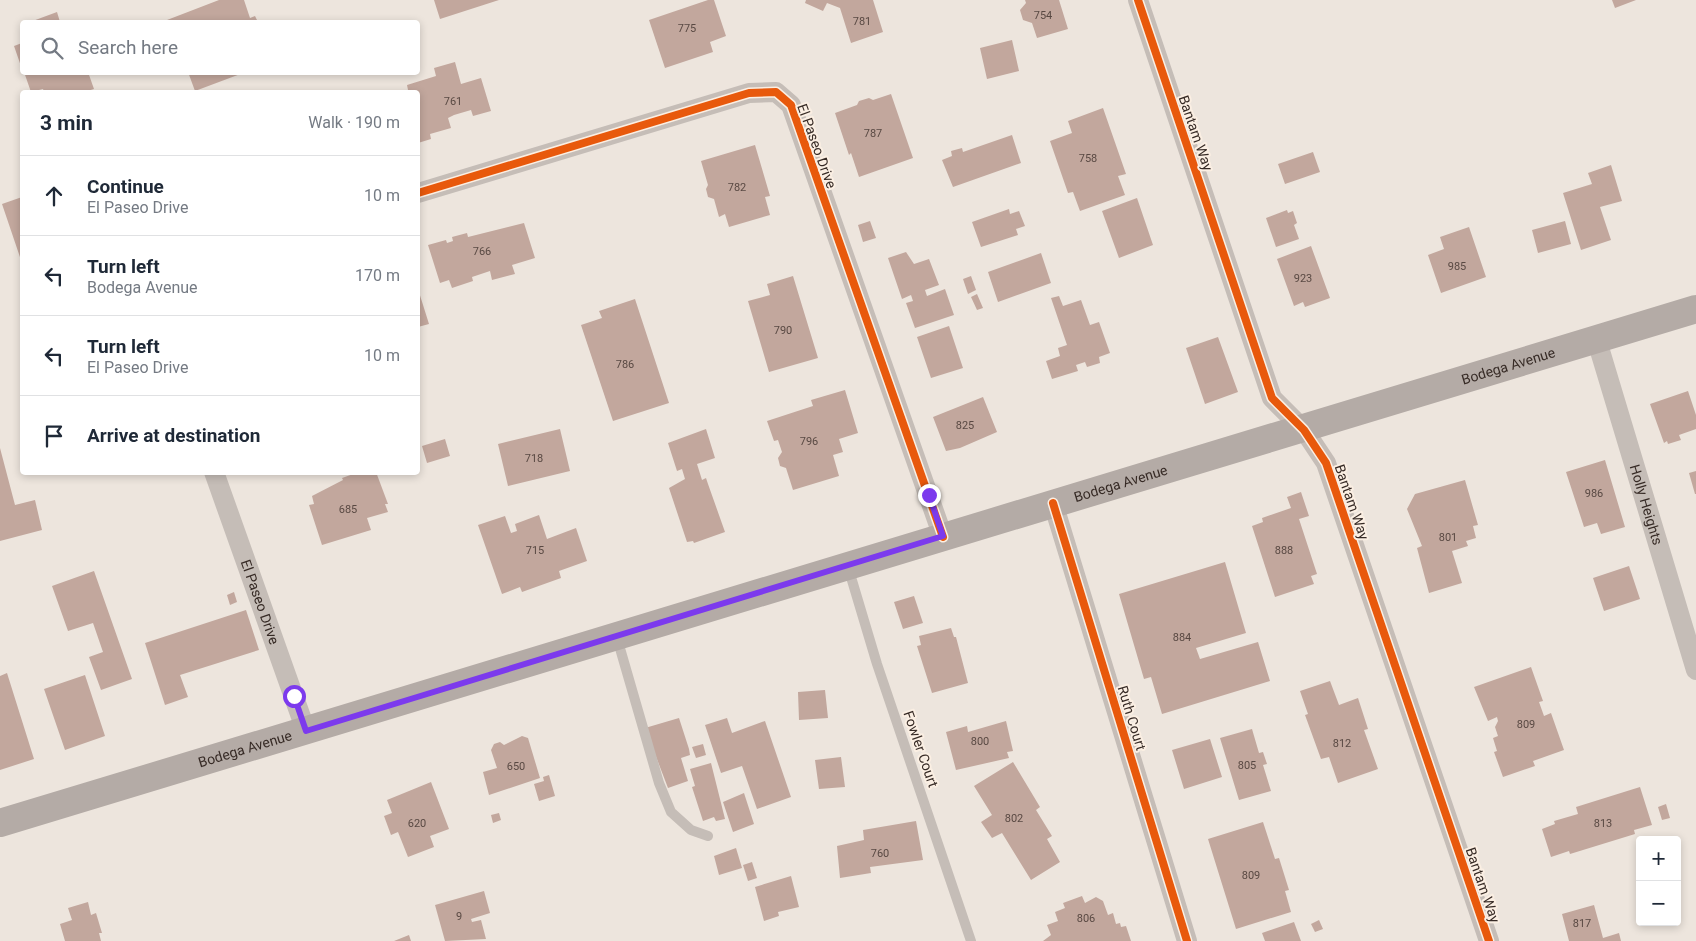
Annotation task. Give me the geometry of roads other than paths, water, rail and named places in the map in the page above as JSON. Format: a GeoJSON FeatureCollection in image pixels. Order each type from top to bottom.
{"type":"FeatureCollection","features":[{"type":"Feature","properties":{"kind":"main road","name":"Bodega Avenue"},"geometry":{"type":"LineString","coordinates":[[0,823],[943,536],[1304,430],[1696,309]]}},
{"type":"Feature","properties":{"kind":"street","name":"Bantam Way"},"geometry":{"type":"LineString","coordinates":[[1138,0],[1272,398],[1304,430],[1326,464],[1489,941]]}},
{"type":"Feature","properties":{"kind":"street","name":"El Paseo Drive"},"geometry":{"type":"LineString","coordinates":[[420,192],[749,93],[776,92],[791,105],[943,536]]}},
{"type":"Feature","properties":{"kind":"street","name":"Holly Heights"},"geometry":{"type":"LineString","coordinates":[[1597,341],[1696,670]]}},
{"type":"Feature","properties":{"kind":"street","name":"El Paseo Drive"},"geometry":{"type":"LineString","coordinates":[[215,475],[306,731]]}},
{"type":"Feature","properties":{"kind":"street","name":"Ruth Court"},"geometry":{"type":"LineString","coordinates":[[1053,504],[1187,941]]}},
{"type":"Feature","properties":{"kind":"lane","name":"Fowler Court"},"geometry":{"type":"LineString","coordinates":[[848,566],[877,664],[971,941]]}},
{"type":"Feature","properties":{"kind":"lane"},"geometry":{"type":"LineString","coordinates":[[616,637],[659,783],[668,804],[678,819],[691,830],[708,836]]}}]}
